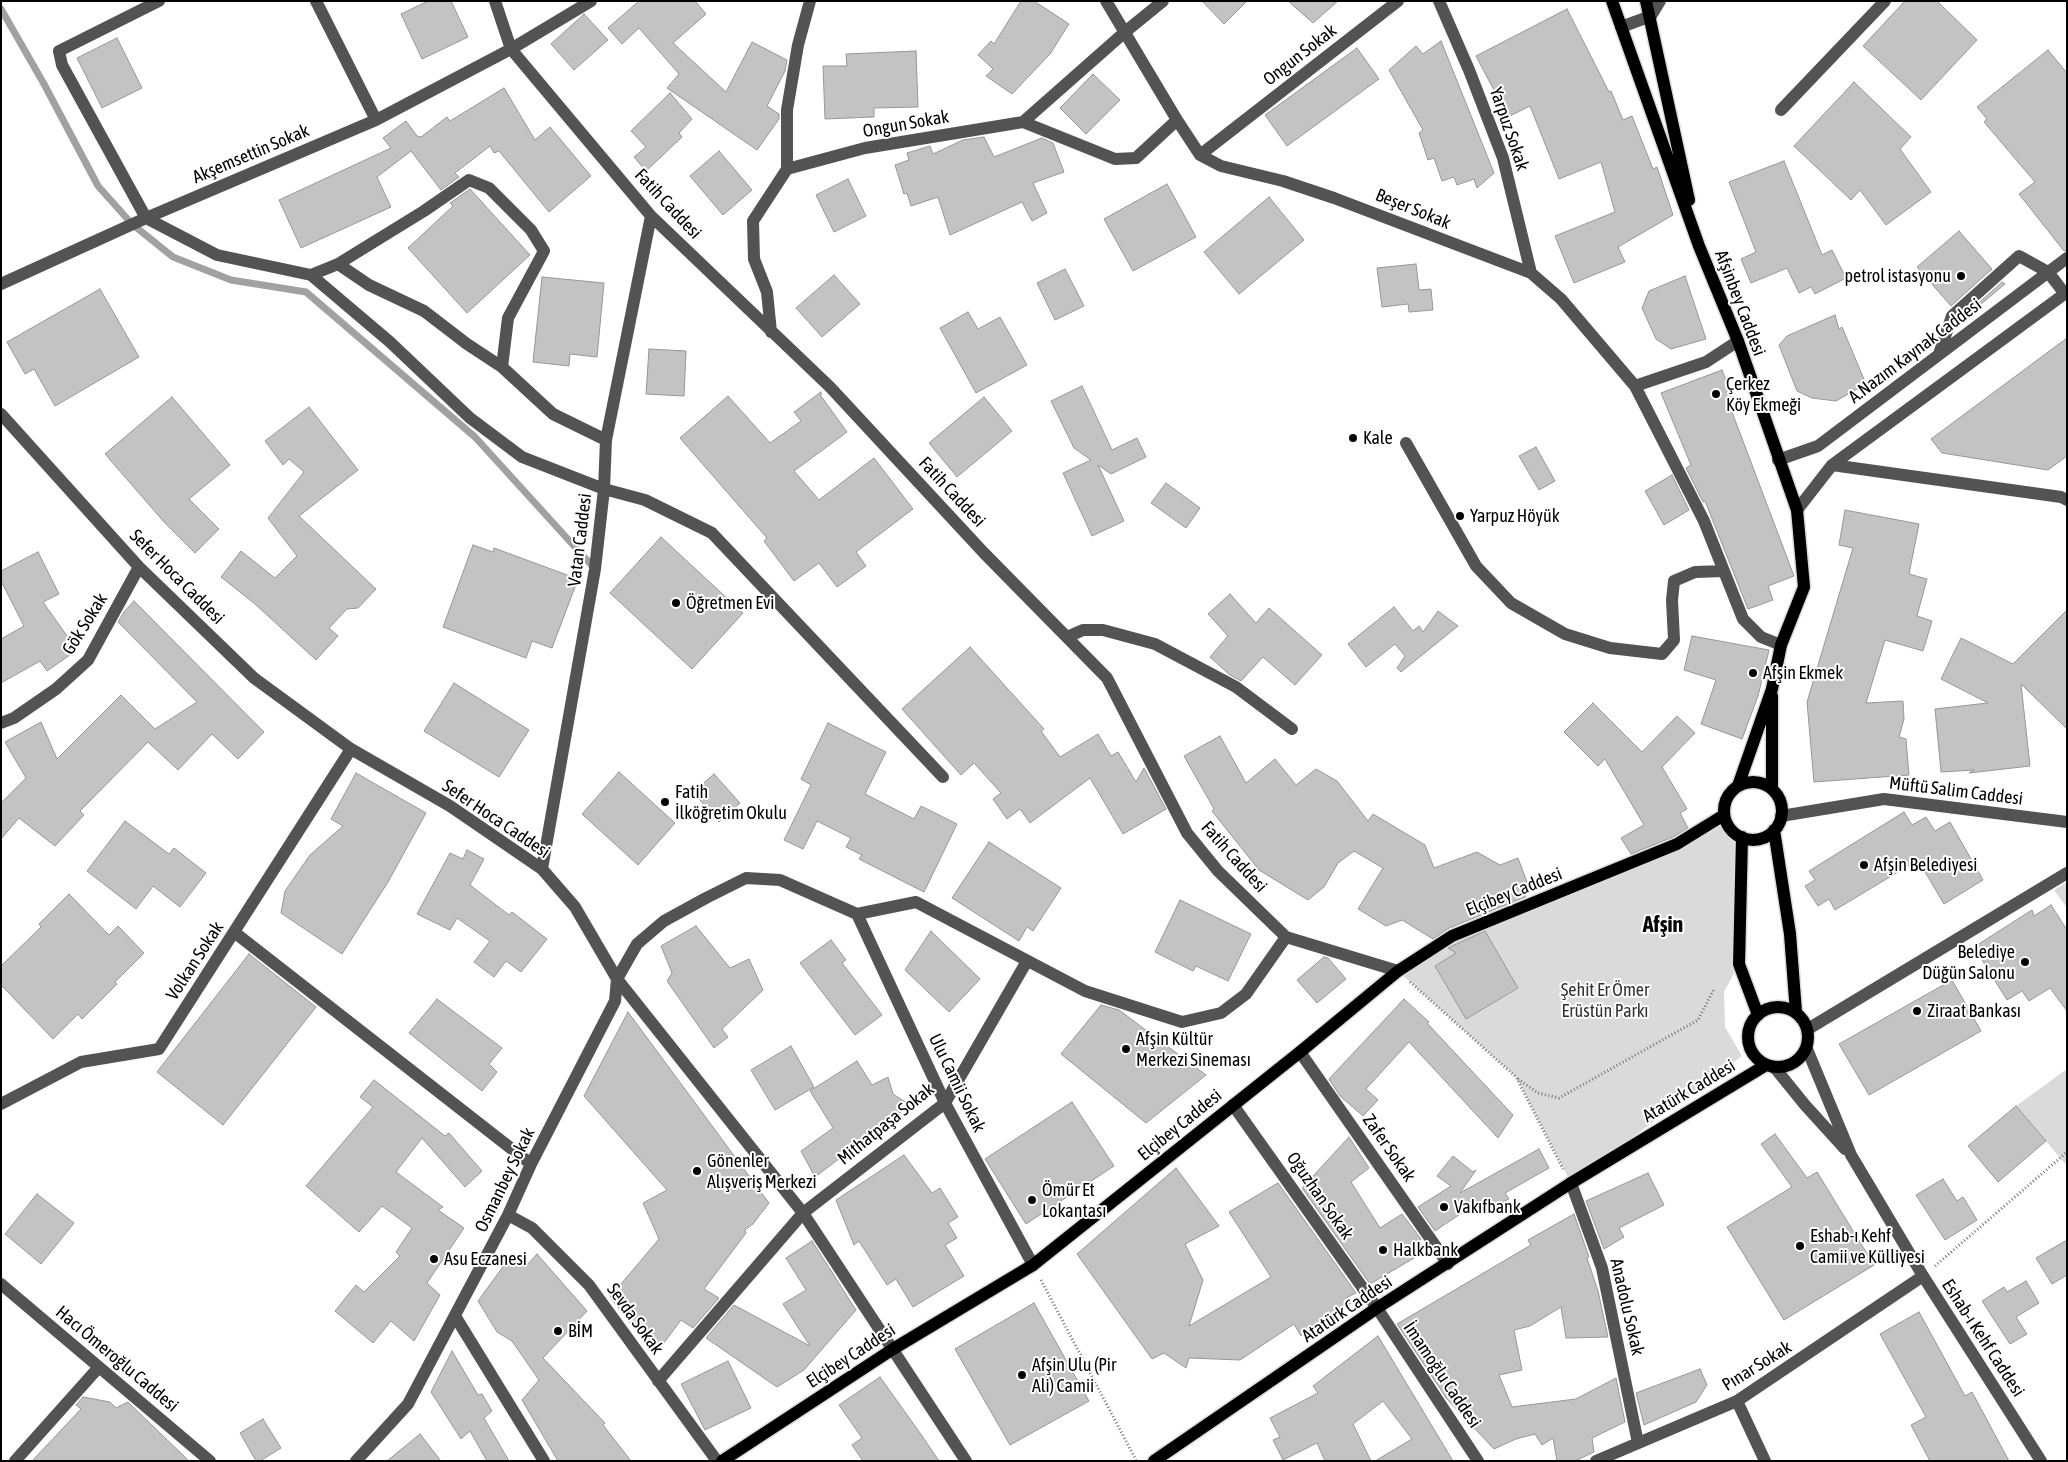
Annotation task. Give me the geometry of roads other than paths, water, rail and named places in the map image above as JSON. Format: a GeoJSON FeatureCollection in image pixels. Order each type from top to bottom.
{"type":"FeatureCollection","features":[{"type":"Feature","properties":{"kind":"main road","name":"Afşinbey Caddesi"},"geometry":{"type":"LineString","coordinates":[[1612,1],[1699,246],[1738,341],[1797,510],[1804,587],[1781,645],[1772,688]]}},
{"type":"Feature","properties":{"kind":"main road","name":"Afşinbey Caddesi"},"geometry":{"type":"LineString","coordinates":[[1646,1],[1699,246]]}},
{"type":"Feature","properties":{"kind":"main road"},"geometry":{"type":"LineString","coordinates":[[1738,786],[1756,782],[1772,789],[1782,803],[1781,816],[1774,830],[1759,839],[1742,837],[1733,832],[1724,815],[1727,798],[1738,786],[1772,688]]}},
{"type":"Feature","properties":{"kind":"main road"},"geometry":{"type":"LineString","coordinates":[[1772,688],[1772,789]]}},
{"type":"Feature","properties":{"kind":"main road","name":"Elçibey Caddesi"},"geometry":{"type":"LineString","coordinates":[[722,1461],[893,1349],[1033,1266],[1398,971],[1452,936],[1677,844],[1724,815]]}},
{"type":"Feature","properties":{"kind":"main road"},"geometry":{"type":"LineString","coordinates":[[1774,830],[1790,934],[1796,1012],[1808,1029],[1809,1040],[1807,1049],[1794,1064],[1770,1066],[1751,1052],[1748,1042],[1751,1023],[1758,1015],[1766,1009],[1777,1007],[1796,1012]]}},
{"type":"Feature","properties":{"kind":"main road"},"geometry":{"type":"LineString","coordinates":[[1742,837],[1739,964],[1758,1015]]}},
{"type":"Feature","properties":{"kind":"main road","name":"Atatürk Caddesi"},"geometry":{"type":"LineString","coordinates":[[1154,1461],[1377,1308],[1571,1183],[1770,1066]]}},
{"type":"Feature","properties":{"kind":"street"},"geometry":{"type":"LineString","coordinates":[[160,1],[59,51],[62,65],[146,218],[217,255],[311,275],[390,342],[470,418],[522,457],[604,489],[645,500],[712,533],[943,777]]}},
{"type":"Feature","properties":{"kind":"street"},"geometry":{"type":"LineString","coordinates":[[316,1],[376,120]]}},
{"type":"Feature","properties":{"kind":"street","name":"Fatih Caddesi"},"geometry":{"type":"LineString","coordinates":[[495,1],[511,49],[651,216],[830,387],[984,553],[1107,678],[1187,833],[1218,871],[1286,937],[1398,971]]}},
{"type":"Feature","properties":{"kind":"street","name":"Akşemsettin Sokak"},"geometry":{"type":"LineString","coordinates":[[1,284],[146,218],[376,120],[511,49],[591,1]]}},
{"type":"Feature","properties":{"kind":"street"},"geometry":{"type":"LineString","coordinates":[[771,332],[767,292],[754,259],[753,221],[787,169],[787,110],[798,45],[810,1]]}},
{"type":"Feature","properties":{"kind":"street","name":"Beşer Sokak"},"geometry":{"type":"LineString","coordinates":[[1106,1],[1176,120],[1200,155],[1221,166],[1283,181],[1343,201],[1531,274],[1561,299],[1635,386],[1704,521],[1743,619],[1761,637],[1781,645]]}},
{"type":"Feature","properties":{"kind":"street"},"geometry":{"type":"LineString","coordinates":[[1163,1],[1023,122],[1115,159],[1136,158],[1176,120]]}},
{"type":"Feature","properties":{"kind":"street","name":"Ongun Sokak"},"geometry":{"type":"LineString","coordinates":[[1200,155],[1398,1]]}},
{"type":"Feature","properties":{"kind":"street","name":"Yarpuz Sokak"},"geometry":{"type":"LineString","coordinates":[[1439,1],[1469,70],[1502,158],[1531,274]]}},
{"type":"Feature","properties":{"kind":"street"},"geometry":{"type":"LineString","coordinates":[[1621,27],[1650,16],[1660,1]]}},
{"type":"Feature","properties":{"kind":"street"},"geometry":{"type":"LineString","coordinates":[[1781,110],[1884,1]]}},
{"type":"Feature","properties":{"kind":"street","name":"Ongun Sokak"},"geometry":{"type":"LineString","coordinates":[[787,169],[865,148],[1023,122]]}},
{"type":"Feature","properties":{"kind":"street"},"geometry":{"type":"LineString","coordinates":[[311,275],[338,264],[424,211],[469,180],[490,188],[531,230],[544,251],[508,318],[502,367]]}},
{"type":"Feature","properties":{"kind":"street","name":"Vatan Caddesi"},"geometry":{"type":"LineString","coordinates":[[542,869],[595,569],[604,489],[606,440],[651,216]]}},
{"type":"Feature","properties":{"kind":"street"},"geometry":{"type":"LineString","coordinates":[[1797,510],[1832,465],[2066,293],[2048,272],[2019,256],[1952,316],[1939,354]]}},
{"type":"Feature","properties":{"kind":"street","name":"A.Nazım Kaynak Caddesi"},"geometry":{"type":"LineString","coordinates":[[1778,460],[1818,446],[2067,258]]}},
{"type":"Feature","properties":{"kind":"street"},"geometry":{"type":"LineString","coordinates":[[338,264],[369,285],[424,311],[466,344],[502,367],[553,414],[606,440]]}},
{"type":"Feature","properties":{"kind":"street"},"geometry":{"type":"LineString","coordinates":[[1635,386],[1706,362],[1738,341]]}},
{"type":"Feature","properties":{"kind":"street","name":"Sefer Hoca Caddesi"},"geometry":{"type":"LineString","coordinates":[[1,414],[139,567],[254,678],[351,750],[450,806],[542,869],[575,907],[617,979],[803,1213],[966,1461]]}},
{"type":"Feature","properties":{"kind":"street"},"geometry":{"type":"LineString","coordinates":[[1406,444],[1476,566],[1512,603],[1565,634],[1610,648],[1662,654],[1674,640],[1672,600],[1674,581],[1695,572],[1724,571]]}},
{"type":"Feature","properties":{"kind":"street"},"geometry":{"type":"LineString","coordinates":[[1832,465],[2061,497],[2067,500]]}},
{"type":"Feature","properties":{"kind":"street","name":"Gök Sokak"},"geometry":{"type":"LineString","coordinates":[[1,723],[14,718],[56,689],[88,660],[139,567]]}},
{"type":"Feature","properties":{"kind":"street"},"geometry":{"type":"LineString","coordinates":[[1067,636],[1084,630],[1103,630],[1155,644],[1236,687],[1292,729]]}},
{"type":"Feature","properties":{"kind":"street","name":"Volkan Sokak"},"geometry":{"type":"LineString","coordinates":[[1,1104],[81,1062],[160,1049],[351,750]]}},
{"type":"Feature","properties":{"kind":"street","name":"Müftü Salim Caddesi"},"geometry":{"type":"LineString","coordinates":[[1781,816],[1884,799],[2067,822]]}},
{"type":"Feature","properties":{"kind":"street"},"geometry":{"type":"LineString","coordinates":[[1808,1029],[2067,873]]}},
{"type":"Feature","properties":{"kind":"street"},"geometry":{"type":"LineString","coordinates":[[617,979],[637,944],[664,921],[746,878],[780,880],[856,914],[916,902],[1085,991],[1182,1022],[1221,1013],[1246,994],[1286,937]]}},
{"type":"Feature","properties":{"kind":"street","name":"Ulu Camii Sokak"},"geometry":{"type":"LineString","coordinates":[[856,914],[945,1103],[1033,1266]]}},
{"type":"Feature","properties":{"kind":"street"},"geometry":{"type":"LineString","coordinates":[[234,932],[531,1164]]}},
{"type":"Feature","properties":{"kind":"street","name":"Mithatpaşa Sokak"},"geometry":{"type":"LineString","coordinates":[[658,1381],[803,1213],[945,1103],[1027,961]]}},
{"type":"Feature","properties":{"kind":"street","name":"Osmanbey Sokak"},"geometry":{"type":"LineString","coordinates":[[356,1461],[408,1404],[508,1215],[531,1164],[615,1001],[617,979]]}},
{"type":"Feature","properties":{"kind":"street"},"geometry":{"type":"LineString","coordinates":[[1807,1049],[1851,1155]]}},
{"type":"Feature","properties":{"kind":"street","name":"Zafer Sokak"},"geometry":{"type":"LineString","coordinates":[[1300,1052],[1448,1264]]}},
{"type":"Feature","properties":{"kind":"street"},"geometry":{"type":"LineString","coordinates":[[1770,1066],[1851,1155]]}},
{"type":"Feature","properties":{"kind":"street","name":"Oğuzhan Sokak"},"geometry":{"type":"LineString","coordinates":[[1234,1105],[1377,1308]]}},
{"type":"Feature","properties":{"kind":"street","name":"Eshab-ı Kehf Caddesi"},"geometry":{"type":"LineString","coordinates":[[1851,1155],[1923,1276],[2041,1461]]}},
{"type":"Feature","properties":{"kind":"street","name":"Anadolu Sokak"},"geometry":{"type":"LineString","coordinates":[[1571,1183],[1602,1268],[1638,1443]]}},
{"type":"Feature","properties":{"kind":"street","name":"Sevda Sokak"},"geometry":{"type":"LineString","coordinates":[[508,1215],[532,1228],[589,1285],[717,1461]]}},
{"type":"Feature","properties":{"kind":"street","name":"Pınar Sokak"},"geometry":{"type":"LineString","coordinates":[[1596,1461],[1737,1401],[1923,1276]]}},
{"type":"Feature","properties":{"kind":"street","name":"Hacı Ömeroğlu Caddesi"},"geometry":{"type":"LineString","coordinates":[[1,1284],[210,1461]]}},
{"type":"Feature","properties":{"kind":"street","name":"İmamoğlu Caddesi"},"geometry":{"type":"LineString","coordinates":[[1377,1308],[1478,1461]]}},
{"type":"Feature","properties":{"kind":"street"},"geometry":{"type":"LineString","coordinates":[[455,1316],[544,1461]]}},
{"type":"Feature","properties":{"kind":"street"},"geometry":{"type":"LineString","coordinates":[[15,1461],[99,1367]]}},
{"type":"Feature","properties":{"kind":"street"},"geometry":{"type":"LineString","coordinates":[[1737,1401],[1764,1461]]}},
{"type":"Feature","properties":{"kind":"waterway"},"geometry":{"type":"LineString","coordinates":[[1,9],[44,84],[98,186],[132,224],[173,257],[231,280],[306,292],[475,437],[595,569]]}},
{"type":"Feature","properties":{"kind":"place","name":"petrol istasyonu"},"geometry":{"type":"Point","coordinates":[1961,276]}},
{"type":"Feature","properties":{"kind":"place","name":"Çerkez Köy Ekmeği"},"geometry":{"type":"Point","coordinates":[1716,394]}},
{"type":"Feature","properties":{"kind":"place","name":"Kale"},"geometry":{"type":"Point","coordinates":[1353,438]}},
{"type":"Feature","properties":{"kind":"place","name":"Yarpuz Höyük"},"geometry":{"type":"Point","coordinates":[1460,516]}},
{"type":"Feature","properties":{"kind":"place","name":"Öğretmen Evi"},"geometry":{"type":"Point","coordinates":[676,603]}},
{"type":"Feature","properties":{"kind":"place","name":"Afşin Ekmek"},"geometry":{"type":"Point","coordinates":[1753,673]}},
{"type":"Feature","properties":{"kind":"place","name":"Fatih İlköğretim Okulu"},"geometry":{"type":"Point","coordinates":[665,802]}},
{"type":"Feature","properties":{"kind":"place","name":"Afşin Belediyesi"},"geometry":{"type":"Point","coordinates":[1864,865]}},
{"type":"Feature","properties":{"kind":"place","name":"Belediye Düğün Salonu"},"geometry":{"type":"Point","coordinates":[2025,962]}},
{"type":"Feature","properties":{"kind":"place","name":"Ziraat Bankası"},"geometry":{"type":"Point","coordinates":[1917,1011]}},
{"type":"Feature","properties":{"kind":"place","name":"Afşin Kültür Merkezi Sineması"},"geometry":{"type":"Point","coordinates":[1126,1049]}},
{"type":"Feature","properties":{"kind":"place","name":"Gönenler Alışveriş Merkezi"},"geometry":{"type":"Point","coordinates":[697,1171]}},
{"type":"Feature","properties":{"kind":"place","name":"Ömür Et Lokantası"},"geometry":{"type":"Point","coordinates":[1032,1200]}},
{"type":"Feature","properties":{"kind":"place","name":"Vakıfbank"},"geometry":{"type":"Point","coordinates":[1444,1207]}},
{"type":"Feature","properties":{"kind":"place","name":"Eshab-ı Kehf Camii ve Külliyesi"},"geometry":{"type":"Point","coordinates":[1800,1246]}},
{"type":"Feature","properties":{"kind":"place","name":"Halkbank"},"geometry":{"type":"Point","coordinates":[1383,1250]}},
{"type":"Feature","properties":{"kind":"place","name":"Asu Eczanesi"},"geometry":{"type":"Point","coordinates":[434,1259]}},
{"type":"Feature","properties":{"kind":"place","name":"BİM"},"geometry":{"type":"Point","coordinates":[558,1331]}},
{"type":"Feature","properties":{"kind":"place","name":"Afşin Ulu (Pir Ali) Camii"},"geometry":{"type":"Point","coordinates":[1022,1375]}},
{"type":"Feature","properties":{"kind":"district","name":"Afşin"},"geometry":{"type":"Point","coordinates":[1663,925]}},
{"type":"Feature","properties":{"kind":"park label","name":"Şehit Er Ömer Erüstün Parkı"},"geometry":{"type":"Point","coordinates":[1605,1000]}}]}
